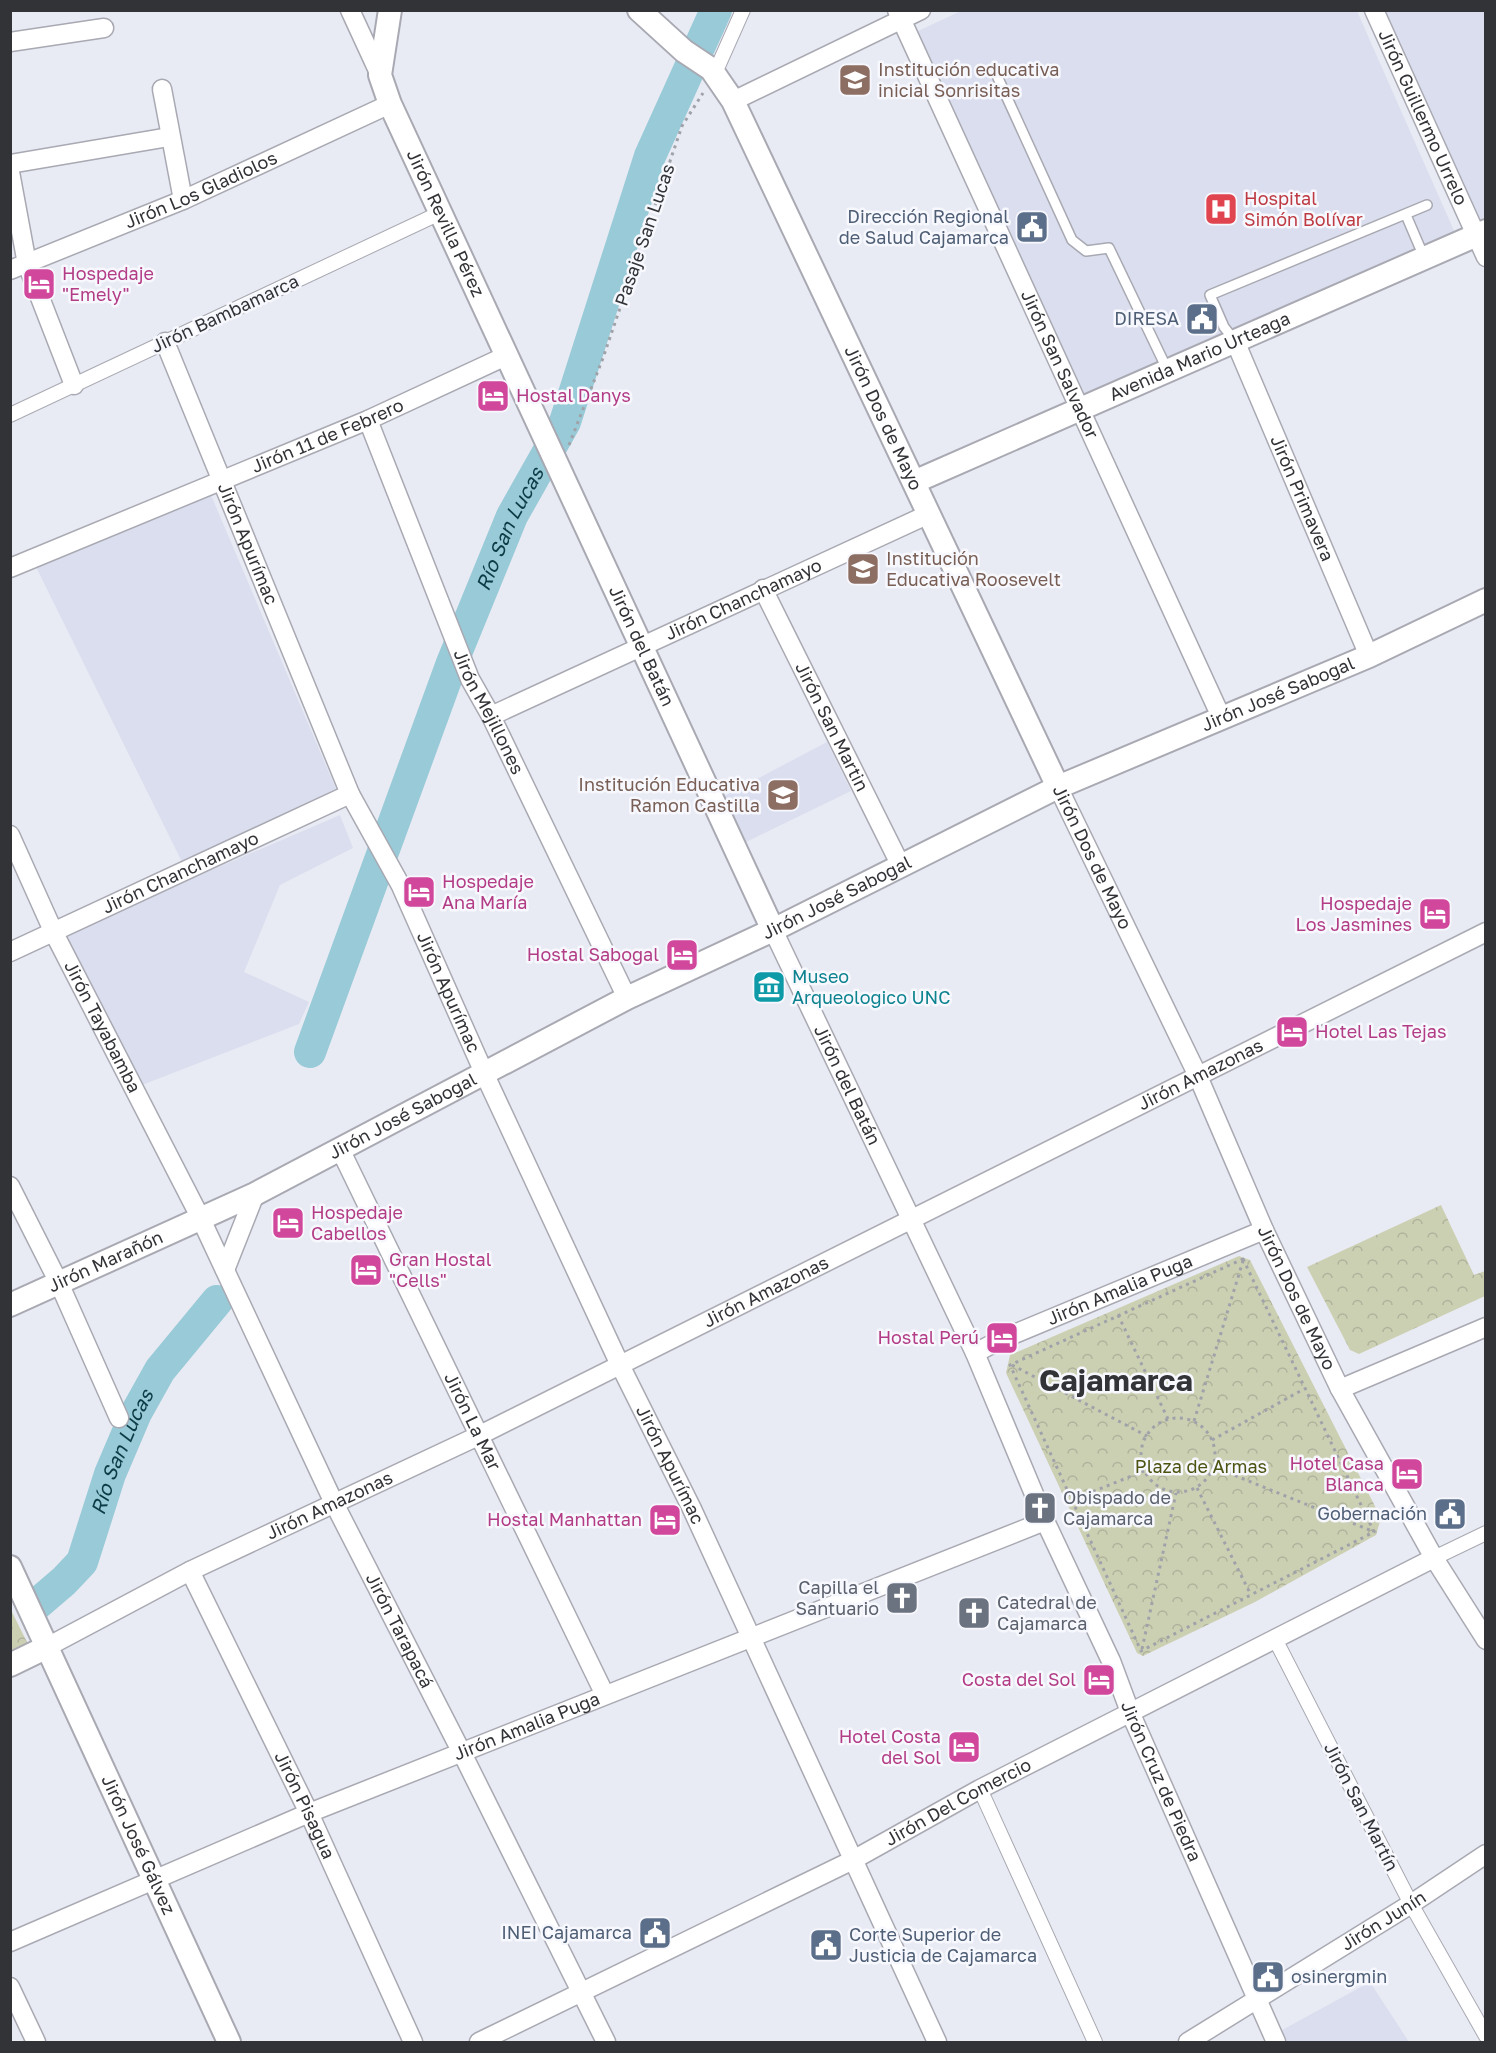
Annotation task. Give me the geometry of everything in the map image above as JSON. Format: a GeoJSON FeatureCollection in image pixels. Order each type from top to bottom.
{"type":"FeatureCollection","features":[{"type":"Feature","properties":{"kind":"street","name":"Jirón Revilla Pérez"},"geometry":{"type":"LineString","coordinates":[[350,10],[380,75],[390,104],[544,436]]}},
{"type":"Feature","properties":{"kind":"street"},"geometry":{"type":"LineString","coordinates":[[380,75],[390,10]]}},
{"type":"Feature","properties":{"kind":"street"},"geometry":{"type":"LineString","coordinates":[[639,10],[684,51],[713,71],[743,10]]}},
{"type":"Feature","properties":{"kind":"street"},"geometry":{"type":"LineString","coordinates":[[733,100],[899,15],[921,10]]}},
{"type":"Feature","properties":{"kind":"street","name":"Jirón Guillermo Urrelo"},"geometry":{"type":"LineString","coordinates":[[1374,10],[1480,233],[1485,257]]}},
{"type":"Feature","properties":{"kind":"street","name":"Jirón San Salvador"},"geometry":{"type":"LineString","coordinates":[[899,15],[1222,719]]}},
{"type":"Feature","properties":{"kind":"street"},"geometry":{"type":"LineString","coordinates":[[10,42],[104,28]]}},
{"type":"Feature","properties":{"kind":"street","name":"Jirón Dos de Mayo"},"geometry":{"type":"LineString","coordinates":[[713,71],[733,100],[1058,787],[1197,1074],[1264,1230],[1340,1389],[1434,1558],[1485,1640]]}},
{"type":"Feature","properties":{"kind":"street"},"geometry":{"type":"LineString","coordinates":[[162,88],[183,200]]}},
{"type":"Feature","properties":{"kind":"street","name":"Jirón Los Gladiolos"},"geometry":{"type":"LineString","coordinates":[[19,267],[183,200],[390,104]]}},
{"type":"Feature","properties":{"kind":"street"},"geometry":{"type":"LineString","coordinates":[[10,164],[170,137]]}},
{"type":"Feature","properties":{"kind":"street"},"geometry":{"type":"LineString","coordinates":[[10,172],[19,267],[74,385]]}},
{"type":"Feature","properties":{"kind":"street","name":"Jirón Bambamarca"},"geometry":{"type":"LineString","coordinates":[[10,415],[440,213]]}},
{"type":"Feature","properties":{"kind":"street","name":"Avenida Mario Urteaga"},"geometry":{"type":"LineString","coordinates":[[914,482],[1480,233]]}},
{"type":"Feature","properties":{"kind":"street","name":"Jirón Primavera"},"geometry":{"type":"LineString","coordinates":[[1235,341],[1369,656]]}},
{"type":"Feature","properties":{"kind":"street","name":"Jirón Apurímac"},"geometry":{"type":"LineString","coordinates":[[165,342],[350,794],[401,886],[485,1075],[620,1365],[692,1509],[936,2043]]}},
{"type":"Feature","properties":{"kind":"street","name":"Jirón 11 de Febrero"},"geometry":{"type":"LineString","coordinates":[[10,568],[368,420],[508,355]]}},
{"type":"Feature","properties":{"kind":"street","name":"Jirón Mejillones"},"geometry":{"type":"LineString","coordinates":[[368,420],[470,679],[491,716],[627,999]]}},
{"type":"Feature","properties":{"kind":"street","name":"Jirón del Batán"},"geometry":{"type":"LineString","coordinates":[[544,436],[773,930],[975,1353],[1045,1521]]}},
{"type":"Feature","properties":{"kind":"street","name":"Jirón Chanchamayo"},"geometry":{"type":"LineString","coordinates":[[491,716],[929,514]]}},
{"type":"Feature","properties":{"kind":"street","name":"Jirón San Martin"},"geometry":{"type":"LineString","coordinates":[[763,589],[900,864]]}},
{"type":"Feature","properties":{"kind":"street","name":"Jirón José Sabogal"},"geometry":{"type":"LineString","coordinates":[[200,1217],[255,1194],[627,999],[773,930],[900,864],[1058,787],[1369,656],[1485,600]]}},
{"type":"Feature","properties":{"kind":"street","name":"Jirón Chanchamayo"},"geometry":{"type":"LineString","coordinates":[[10,952],[350,794]]}},
{"type":"Feature","properties":{"kind":"street","name":"Jirón Tayabamba"},"geometry":{"type":"LineString","coordinates":[[10,835],[54,933],[200,1217]]}},
{"type":"Feature","properties":{"kind":"street","name":"Jirón Amazonas"},"geometry":{"type":"LineString","coordinates":[[47,1647],[190,1571],[478,1436],[910,1221],[1197,1074],[1485,932]]}},
{"type":"Feature","properties":{"kind":"street","name":"Jirón La Mar"},"geometry":{"type":"LineString","coordinates":[[340,1149],[605,1695]]}},
{"type":"Feature","properties":{"kind":"street"},"geometry":{"type":"LineString","coordinates":[[10,1186],[58,1283],[119,1418]]}},
{"type":"Feature","properties":{"kind":"street"},"geometry":{"type":"LineString","coordinates":[[225,1270],[255,1194]]}},
{"type":"Feature","properties":{"kind":"street","name":"Jirón Tarapacá"},"geometry":{"type":"LineString","coordinates":[[200,1217],[334,1503],[462,1753],[606,2043]]}},
{"type":"Feature","properties":{"kind":"street","name":"Jirón Marañón"},"geometry":{"type":"LineString","coordinates":[[10,1305],[200,1217]]}},
{"type":"Feature","properties":{"kind":"street","name":"Jirón Amalia Puga"},"geometry":{"type":"LineString","coordinates":[[975,1353],[1000,1340],[1264,1230]]}},
{"type":"Feature","properties":{"kind":"street"},"geometry":{"type":"LineString","coordinates":[[1340,1389],[1485,1327]]}},
{"type":"Feature","properties":{"kind":"street","name":"Jirón Amalia Puga"},"geometry":{"type":"LineString","coordinates":[[10,1942],[309,1813],[1045,1521]]}},
{"type":"Feature","properties":{"kind":"street","name":"Jirón Cruz de Piedra"},"geometry":{"type":"LineString","coordinates":[[1045,1521],[1111,1660],[1130,1712],[1245,1978],[1276,2043]]}},
{"type":"Feature","properties":{"kind":"street"},"geometry":{"type":"LineString","coordinates":[[1434,1558],[1485,1533]]}},
{"type":"Feature","properties":{"kind":"street","name":"Jirón Del Comercio"},"geometry":{"type":"LineString","coordinates":[[479,2043],[853,1860],[980,1789],[1434,1558]]}},
{"type":"Feature","properties":{"kind":"street","name":"Jirón José Gálvez"},"geometry":{"type":"LineString","coordinates":[[10,1567],[230,2043]]}},
{"type":"Feature","properties":{"kind":"street","name":"Jirón Pisagua"},"geometry":{"type":"LineString","coordinates":[[190,1571],[309,1813],[413,2043]]}},
{"type":"Feature","properties":{"kind":"street","name":"Jirón San Martín"},"geometry":{"type":"LineString","coordinates":[[1275,1639],[1411,1904],[1485,2036]]}},
{"type":"Feature","properties":{"kind":"street"},"geometry":{"type":"LineString","coordinates":[[10,1665],[47,1647]]}},
{"type":"Feature","properties":{"kind":"street"},"geometry":{"type":"LineString","coordinates":[[980,1789],[1095,2043]]}},
{"type":"Feature","properties":{"kind":"street","name":"Jirón Junín"},"geometry":{"type":"LineString","coordinates":[[1188,2043],[1411,1904],[1485,1854]]}},
{"type":"Feature","properties":{"kind":"street"},"geometry":{"type":"LineString","coordinates":[[10,1987],[36,2043]]}},
{"type":"Feature","properties":{"kind":"lane"},"geometry":{"type":"LineString","coordinates":[[998,78],[1072,240],[1086,251],[1109,248],[1167,369]]}},
{"type":"Feature","properties":{"kind":"lane"},"geometry":{"type":"LineString","coordinates":[[1235,341],[1224,327],[1210,295],[1427,205]]}},
{"type":"Feature","properties":{"kind":"lane"},"geometry":{"type":"LineString","coordinates":[[1406,215],[1425,259]]}},
{"type":"Feature","properties":{"kind":"path","name":"Pasaje San Lucas"},"geometry":{"type":"LineString","coordinates":[[557,462],[603,358],[682,126],[713,71]]}},
{"type":"Feature","properties":{"kind":"path"},"geometry":{"type":"LineString","coordinates":[[1010,1365],[1243,1259]]}},
{"type":"Feature","properties":{"kind":"path"},"geometry":{"type":"LineString","coordinates":[[1243,1259],[1374,1532]]}},
{"type":"Feature","properties":{"kind":"path"},"geometry":{"type":"LineString","coordinates":[[1194,1422],[1243,1259]]}},
{"type":"Feature","properties":{"kind":"path"},"geometry":{"type":"LineString","coordinates":[[1118,1315],[1169,1420]]}},
{"type":"Feature","properties":{"kind":"path"},"geometry":{"type":"LineString","coordinates":[[1010,1365],[1147,1436]]}},
{"type":"Feature","properties":{"kind":"path"},"geometry":{"type":"LineString","coordinates":[[1010,1365],[1141,1651]]}},
{"type":"Feature","properties":{"kind":"path"},"geometry":{"type":"LineString","coordinates":[[1212,1440],[1304,1389]]}},
{"type":"Feature","properties":{"kind":"path"},"geometry":{"type":"LineString","coordinates":[[1169,1420],[1194,1422],[1212,1440],[1215,1449],[1214,1467],[1210,1475],[1197,1488],[1176,1493],[1160,1488],[1144,1471],[1141,1455],[1147,1436],[1159,1423],[1169,1420]]}},
{"type":"Feature","properties":{"kind":"path"},"geometry":{"type":"LineString","coordinates":[[1214,1467],[1374,1532]]}},
{"type":"Feature","properties":{"kind":"path"},"geometry":{"type":"LineString","coordinates":[[1072,1500],[1144,1471]]}},
{"type":"Feature","properties":{"kind":"path"},"geometry":{"type":"LineString","coordinates":[[1197,1488],[1251,1595]]}},
{"type":"Feature","properties":{"kind":"path"},"geometry":{"type":"LineString","coordinates":[[1141,1651],[1176,1493]]}},
{"type":"Feature","properties":{"kind":"path"},"geometry":{"type":"LineString","coordinates":[[1141,1651],[1374,1532]]}},
{"type":"Feature","properties":{"kind":"shaded area","name":"Hospital Simón Bolívar"},"geometry":{"type":"Polygon","coordinates":[[[963,10],[1357,11],[1455,233],[1081,395],[916,32],[963,10]]]}},
{"type":"Feature","properties":{"kind":"shaded area"},"geometry":{"type":"Polygon","coordinates":[[[1382,11],[1485,11],[1485,217],[1476,221],[1382,11]]]}},
{"type":"Feature","properties":{"kind":"shaded area"},"geometry":{"type":"Polygon","coordinates":[[[211,495],[336,789],[183,864],[35,565],[211,495]]]}},
{"type":"Feature","properties":{"kind":"shaded area","name":"Institución Educativa Ramon Castilla"},"geometry":{"type":"Polygon","coordinates":[[[827,742],[851,791],[740,845],[717,800],[827,742]]]}},
{"type":"Feature","properties":{"kind":"shaded area"},"geometry":{"type":"Polygon","coordinates":[[[340,815],[353,848],[280,885],[244,972],[309,1002],[299,1024],[142,1085],[65,933],[340,815]]]}},
{"type":"Feature","properties":{"kind":"shaded area"},"geometry":{"type":"Polygon","coordinates":[[[1370,1982],[1409,2042],[1287,2042],[1282,2030],[1370,1982]]]}},
{"type":"Feature","properties":{"kind":"green space"},"geometry":{"type":"Polygon","coordinates":[[[1441,1205],[1474,1275],[1485,1271],[1485,1296],[1359,1354],[1350,1350],[1307,1267],[1441,1205]]]}},
{"type":"Feature","properties":{"kind":"green space","name":"Plaza de Armas"},"geometry":{"type":"Polygon","coordinates":[[[1239,1256],[1250,1260],[1381,1518],[1376,1535],[1255,1602],[1143,1656],[1137,1653],[1006,1373],[1010,1355],[1239,1256]]]}},
{"type":"Feature","properties":{"kind":"green space"},"geometry":{"type":"Polygon","coordinates":[[[10,1608],[31,1650],[10,1660],[10,1608]]]}},
{"type":"Feature","properties":{"kind":"waterway","name":"Río San Lucas"},"geometry":{"type":"LineString","coordinates":[[310,1052],[452,663],[512,516],[565,422],[650,156],[716,10]]}},
{"type":"Feature","properties":{"kind":"waterway","name":"Río San Lucas"},"geometry":{"type":"LineString","coordinates":[[36,1605],[82,1562],[110,1474],[136,1413],[160,1370],[217,1301]]}},
{"type":"Feature","properties":{"kind":"place","name":"Institución educativa inicial Sonrisitas"},"geometry":{"type":"Point","coordinates":[855,80]}},
{"type":"Feature","properties":{"kind":"place","name":"Hospital Simón Bolívar"},"geometry":{"type":"Point","coordinates":[1221,209]}},
{"type":"Feature","properties":{"kind":"place","name":"Dirección Regional de Salud Cajamarca"},"geometry":{"type":"Point","coordinates":[1032,227]}},
{"type":"Feature","properties":{"kind":"place","name":"Hospedaje \"Emely\""},"geometry":{"type":"Point","coordinates":[39,284]}},
{"type":"Feature","properties":{"kind":"place","name":"DIRESA"},"geometry":{"type":"Point","coordinates":[1202,319]}},
{"type":"Feature","properties":{"kind":"place","name":"Hostal Danys"},"geometry":{"type":"Point","coordinates":[493,396]}},
{"type":"Feature","properties":{"kind":"place","name":"Institución Educativa Roosevelt"},"geometry":{"type":"Point","coordinates":[863,569]}},
{"type":"Feature","properties":{"kind":"place","name":"Institución Educativa Ramon Castilla"},"geometry":{"type":"Point","coordinates":[783,795]}},
{"type":"Feature","properties":{"kind":"place","name":"Hospedaje Ana María"},"geometry":{"type":"Point","coordinates":[419,892]}},
{"type":"Feature","properties":{"kind":"place","name":"Hospedaje Los Jasmines"},"geometry":{"type":"Point","coordinates":[1435,914]}},
{"type":"Feature","properties":{"kind":"place","name":"Hostal Sabogal"},"geometry":{"type":"Point","coordinates":[682,955]}},
{"type":"Feature","properties":{"kind":"place","name":"Museo Arqueologico UNC"},"geometry":{"type":"Point","coordinates":[769,987]}},
{"type":"Feature","properties":{"kind":"place","name":"Hotel Las Tejas"},"geometry":{"type":"Point","coordinates":[1292,1032]}},
{"type":"Feature","properties":{"kind":"place","name":"Hospedaje Cabellos"},"geometry":{"type":"Point","coordinates":[288,1223]}},
{"type":"Feature","properties":{"kind":"place","name":"Gran Hostal \"Cells\""},"geometry":{"type":"Point","coordinates":[366,1270]}},
{"type":"Feature","properties":{"kind":"place","name":"Hostal Perú"},"geometry":{"type":"Point","coordinates":[1002,1338]}},
{"type":"Feature","properties":{"kind":"place","name":"Hotel Casa Blanca"},"geometry":{"type":"Point","coordinates":[1407,1474]}},
{"type":"Feature","properties":{"kind":"place","name":"Obispado de Cajamarca"},"geometry":{"type":"Point","coordinates":[1040,1508]}},
{"type":"Feature","properties":{"kind":"place","name":"Gobernación"},"geometry":{"type":"Point","coordinates":[1450,1514]}},
{"type":"Feature","properties":{"kind":"place","name":"Hostal Manhattan"},"geometry":{"type":"Point","coordinates":[665,1520]}},
{"type":"Feature","properties":{"kind":"place","name":"Capilla el Santuario"},"geometry":{"type":"Point","coordinates":[902,1598]}},
{"type":"Feature","properties":{"kind":"place","name":"Catedral de Cajamarca"},"geometry":{"type":"Point","coordinates":[974,1613]}},
{"type":"Feature","properties":{"kind":"place","name":"Costa del Sol"},"geometry":{"type":"Point","coordinates":[1099,1680]}},
{"type":"Feature","properties":{"kind":"place","name":"Hotel Costa del Sol"},"geometry":{"type":"Point","coordinates":[964,1747]}},
{"type":"Feature","properties":{"kind":"place","name":"INEI Cajamarca"},"geometry":{"type":"Point","coordinates":[655,1933]}},
{"type":"Feature","properties":{"kind":"place","name":"Corte Superior de Justicia de Cajamarca"},"geometry":{"type":"Point","coordinates":[826,1945]}},
{"type":"Feature","properties":{"kind":"place","name":"osinergmin"},"geometry":{"type":"Point","coordinates":[1268,1977]}},
{"type":"Feature","properties":{"kind":"district","name":"Cajamarca"},"geometry":{"type":"Point","coordinates":[1116,1381]}}]}
